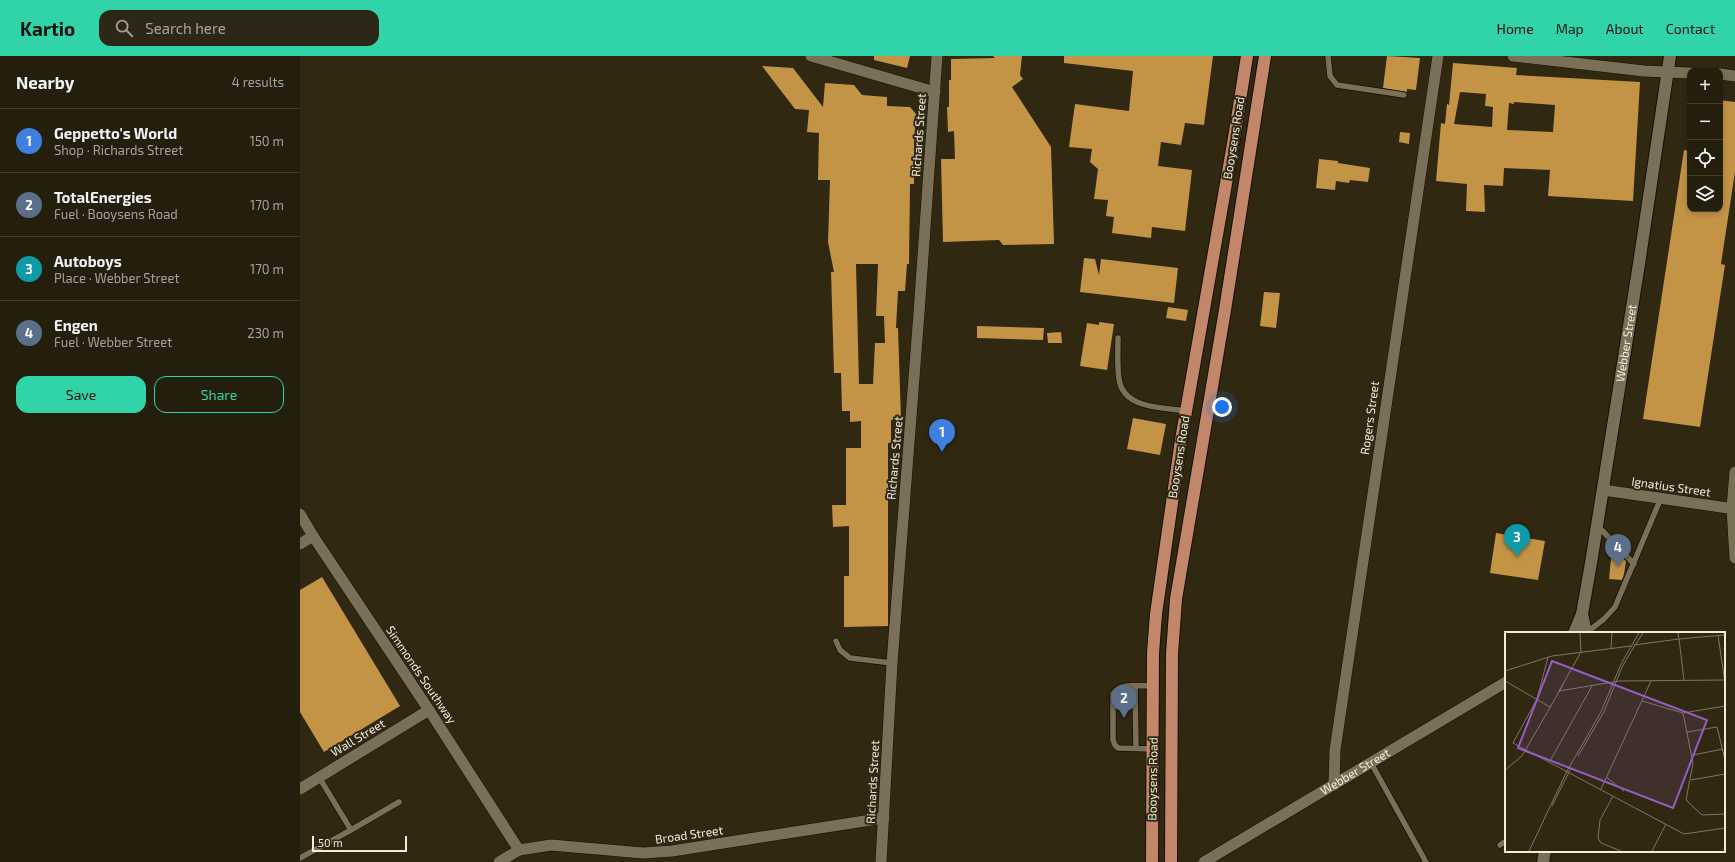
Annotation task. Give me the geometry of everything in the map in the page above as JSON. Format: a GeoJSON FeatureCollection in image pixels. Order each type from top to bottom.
{"type":"FeatureCollection","features":[{"type":"Feature","properties":{"kind":"main road","name":"Booysens Road"},"geometry":{"type":"LineString","coordinates":[[1152,862],[1153,686],[1156,614],[1186,411],[1233,146],[1247,56]]}},
{"type":"Feature","properties":{"kind":"main road","name":"Booysens Road"},"geometry":{"type":"LineString","coordinates":[[1171,862],[1172,654],[1176,600],[1225,310],[1265,56]]}},
{"type":"Feature","properties":{"kind":"street"},"geometry":{"type":"LineString","coordinates":[[811,56],[934,92]]}},
{"type":"Feature","properties":{"kind":"street","name":"Richards Street"},"geometry":{"type":"LineString","coordinates":[[881,862],[892,663],[920,313],[937,56]]}},
{"type":"Feature","properties":{"kind":"street","name":"Rogers Street"},"geometry":{"type":"LineString","coordinates":[[1334,785],[1335,750],[1438,56]]}},
{"type":"Feature","properties":{"kind":"street"},"geometry":{"type":"LineString","coordinates":[[1513,56],[1636,71],[1687,73]]}},
{"type":"Feature","properties":{"kind":"street","name":"Webber Street"},"geometry":{"type":"LineString","coordinates":[[1574,632],[1582,614],[1603,490],[1670,56]]}},
{"type":"Feature","properties":{"kind":"street"},"geometry":{"type":"LineString","coordinates":[[1723,74],[1735,76]]}},
{"type":"Feature","properties":{"kind":"street"},"geometry":{"type":"LineString","coordinates":[[1735,472],[1733,508],[1735,558]]}},
{"type":"Feature","properties":{"kind":"street","name":"Ignatius Street"},"geometry":{"type":"LineString","coordinates":[[1603,490],[1733,508]]}},
{"type":"Feature","properties":{"kind":"street","name":"Simmonds Southway"},"geometry":{"type":"LineString","coordinates":[[300,514],[312,536],[429,710],[519,850]]}},
{"type":"Feature","properties":{"kind":"street"},"geometry":{"type":"LineString","coordinates":[[300,544],[312,536]]}},
{"type":"Feature","properties":{"kind":"street","name":"Webber Street"},"geometry":{"type":"LineString","coordinates":[[1582,614],[1586,632]]}},
{"type":"Feature","properties":{"kind":"street","name":"Webber Street"},"geometry":{"type":"LineString","coordinates":[[1204,862],[1505,683]]}},
{"type":"Feature","properties":{"kind":"street","name":"Wall Street"},"geometry":{"type":"LineString","coordinates":[[300,789],[429,710]]}},
{"type":"Feature","properties":{"kind":"street","name":"Broad Street"},"geometry":{"type":"LineString","coordinates":[[499,862],[519,850],[551,845],[643,853],[672,851],[884,818]]}},
{"type":"Feature","properties":{"kind":"street"},"geometry":{"type":"LineString","coordinates":[[1543,862],[1545,852]]}},
{"type":"Feature","properties":{"kind":"lane"},"geometry":{"type":"LineString","coordinates":[[1328,56],[1330,76],[1337,85],[1404,95]]}},
{"type":"Feature","properties":{"kind":"lane"},"geometry":{"type":"LineString","coordinates":[[1118,338],[1118,378],[1127,398],[1138,403],[1186,411]]}},
{"type":"Feature","properties":{"kind":"lane"},"geometry":{"type":"LineString","coordinates":[[1587,632],[1604,620],[1615,607],[1662,498]]}},
{"type":"Feature","properties":{"kind":"lane"},"geometry":{"type":"LineString","coordinates":[[1597,525],[1634,564]]}},
{"type":"Feature","properties":{"kind":"lane"},"geometry":{"type":"LineString","coordinates":[[836,641],[840,650],[850,658],[892,663]]}},
{"type":"Feature","properties":{"kind":"lane"},"geometry":{"type":"LineString","coordinates":[[1135,686],[1136,748]]}},
{"type":"Feature","properties":{"kind":"lane"},"geometry":{"type":"LineString","coordinates":[[1153,686],[1122,687],[1116,689],[1113,694],[1114,745],[1118,748],[1153,749]]}},
{"type":"Feature","properties":{"kind":"lane"},"geometry":{"type":"LineString","coordinates":[[1371,763],[1426,862]]}},
{"type":"Feature","properties":{"kind":"lane"},"geometry":{"type":"LineString","coordinates":[[319,777],[351,830]]}},
{"type":"Feature","properties":{"kind":"lane"},"geometry":{"type":"LineString","coordinates":[[300,858],[399,802]]}},
{"type":"Feature","properties":{"kind":"lane"},"geometry":{"type":"LineString","coordinates":[[1500,845],[1505,842]]}},
{"type":"Feature","properties":{"kind":"building"},"geometry":{"type":"Polygon","coordinates":[[[874,56],[910,56],[907,68],[874,60],[874,56]]]}},
{"type":"Feature","properties":{"kind":"building"},"geometry":{"type":"Polygon","coordinates":[[[993,56],[1022,56],[1020,75],[1023,79],[1012,87],[1051,147],[1054,244],[1003,245],[999,240],[943,242],[941,159],[955,159],[954,131],[948,132],[947,107],[949,107],[951,59],[995,58],[993,56]]]}},
{"type":"Feature","properties":{"kind":"building"},"geometry":{"type":"Polygon","coordinates":[[[1064,56],[1213,56],[1204,125],[1185,123],[1181,145],[1161,142],[1158,166],[1192,170],[1185,231],[1152,227],[1151,238],[1112,233],[1114,217],[1106,216],[1108,200],[1094,199],[1098,169],[1090,162],[1092,149],[1069,147],[1075,104],[1129,111],[1133,71],[1064,63],[1064,56]]]}},
{"type":"Feature","properties":{"kind":"building"},"geometry":{"type":"Polygon","coordinates":[[[1387,56],[1420,58],[1416,90],[1407,89],[1407,92],[1383,88],[1387,56]]]}},
{"type":"Feature","properties":{"kind":"building"},"geometry":{"type":"Polygon","coordinates":[[[1453,63],[1517,68],[1516,75],[1640,82],[1633,201],[1548,196],[1550,170],[1504,168],[1503,186],[1484,185],[1485,212],[1466,211],[1467,184],[1436,181],[1441,123],[1445,124],[1447,104],[1449,105],[1453,63]],[[1460,92],[1454,124],[1492,127],[1493,107],[1485,106],[1486,94],[1460,92]],[[1514,102],[1514,104],[1509,103],[1507,130],[1553,132],[1555,105],[1514,102]]]}},
{"type":"Feature","properties":{"kind":"building"},"geometry":{"type":"Polygon","coordinates":[[[762,66],[793,68],[823,107],[825,83],[854,85],[862,95],[887,97],[887,106],[910,107],[916,114],[914,184],[910,184],[909,264],[907,264],[905,291],[898,291],[896,328],[898,328],[901,420],[891,420],[891,443],[888,443],[888,626],[844,627],[844,576],[849,576],[849,526],[833,527],[832,505],[846,505],[846,448],[861,448],[861,421],[850,422],[850,411],[842,411],[841,373],[834,373],[831,272],[834,272],[828,242],[830,180],[818,180],[819,133],[807,132],[809,110],[795,109],[762,66]],[[856,264],[859,384],[873,384],[875,343],[885,343],[884,316],[876,316],[878,264],[856,264]]]}},
{"type":"Feature","properties":{"kind":"building"},"geometry":{"type":"Polygon","coordinates":[[[1723,100],[1735,102],[1735,172],[1721,264],[1725,265],[1700,427],[1643,419],[1684,150],[1687,150],[1687,212],[1723,212],[1723,100]]]}},
{"type":"Feature","properties":{"kind":"building"},"geometry":{"type":"Polygon","coordinates":[[[1400,132],[1410,133],[1409,144],[1399,142],[1400,132]]]}},
{"type":"Feature","properties":{"kind":"building"},"geometry":{"type":"Polygon","coordinates":[[[1319,159],[1338,161],[1338,163],[1370,168],[1368,182],[1350,180],[1349,183],[1336,181],[1335,190],[1316,188],[1319,159]]]}},
{"type":"Feature","properties":{"kind":"building"},"geometry":{"type":"Polygon","coordinates":[[[1084,258],[1095,259],[1099,275],[1101,259],[1178,268],[1174,303],[1080,292],[1084,258]]]}},
{"type":"Feature","properties":{"kind":"building"},"geometry":{"type":"Polygon","coordinates":[[[1264,292],[1280,293],[1276,328],[1260,326],[1264,292]]]}},
{"type":"Feature","properties":{"kind":"building"},"geometry":{"type":"Polygon","coordinates":[[[1168,307],[1188,310],[1186,321],[1166,318],[1168,307]]]}},
{"type":"Feature","properties":{"kind":"building"},"geometry":{"type":"Polygon","coordinates":[[[1099,322],[1114,324],[1107,370],[1080,366],[1087,323],[1099,325],[1099,322]]]}},
{"type":"Feature","properties":{"kind":"building"},"geometry":{"type":"Polygon","coordinates":[[[977,326],[1044,328],[1043,340],[977,338],[977,326]]]}},
{"type":"Feature","properties":{"kind":"building"},"geometry":{"type":"Polygon","coordinates":[[[1061,332],[1062,343],[1048,343],[1047,333],[1061,332]]]}},
{"type":"Feature","properties":{"kind":"building"},"geometry":{"type":"Polygon","coordinates":[[[1133,418],[1166,424],[1160,455],[1127,449],[1133,418]]]}},
{"type":"Feature","properties":{"kind":"building"},"geometry":{"type":"Polygon","coordinates":[[[1496,533],[1545,541],[1538,580],[1490,573],[1496,533]]]}},
{"type":"Feature","properties":{"kind":"building"},"geometry":{"type":"Polygon","coordinates":[[[1612,549],[1626,561],[1622,580],[1609,579],[1612,549]]]}},
{"type":"Feature","properties":{"kind":"building"},"geometry":{"type":"Polygon","coordinates":[[[322,577],[400,706],[324,752],[300,712],[300,590],[322,577]]]}},
{"type":"Feature","properties":{"kind":"place","name":"Geppetto's World"},"geometry":{"type":"Point","coordinates":[942,452]}},
{"type":"Feature","properties":{"kind":"place","name":"Autoboys"},"geometry":{"type":"Point","coordinates":[1517,557]}},
{"type":"Feature","properties":{"kind":"place","name":"Engen"},"geometry":{"type":"Point","coordinates":[1618,567]}},
{"type":"Feature","properties":{"kind":"place","name":"TotalEnergies"},"geometry":{"type":"Point","coordinates":[1124,718]}}]}
